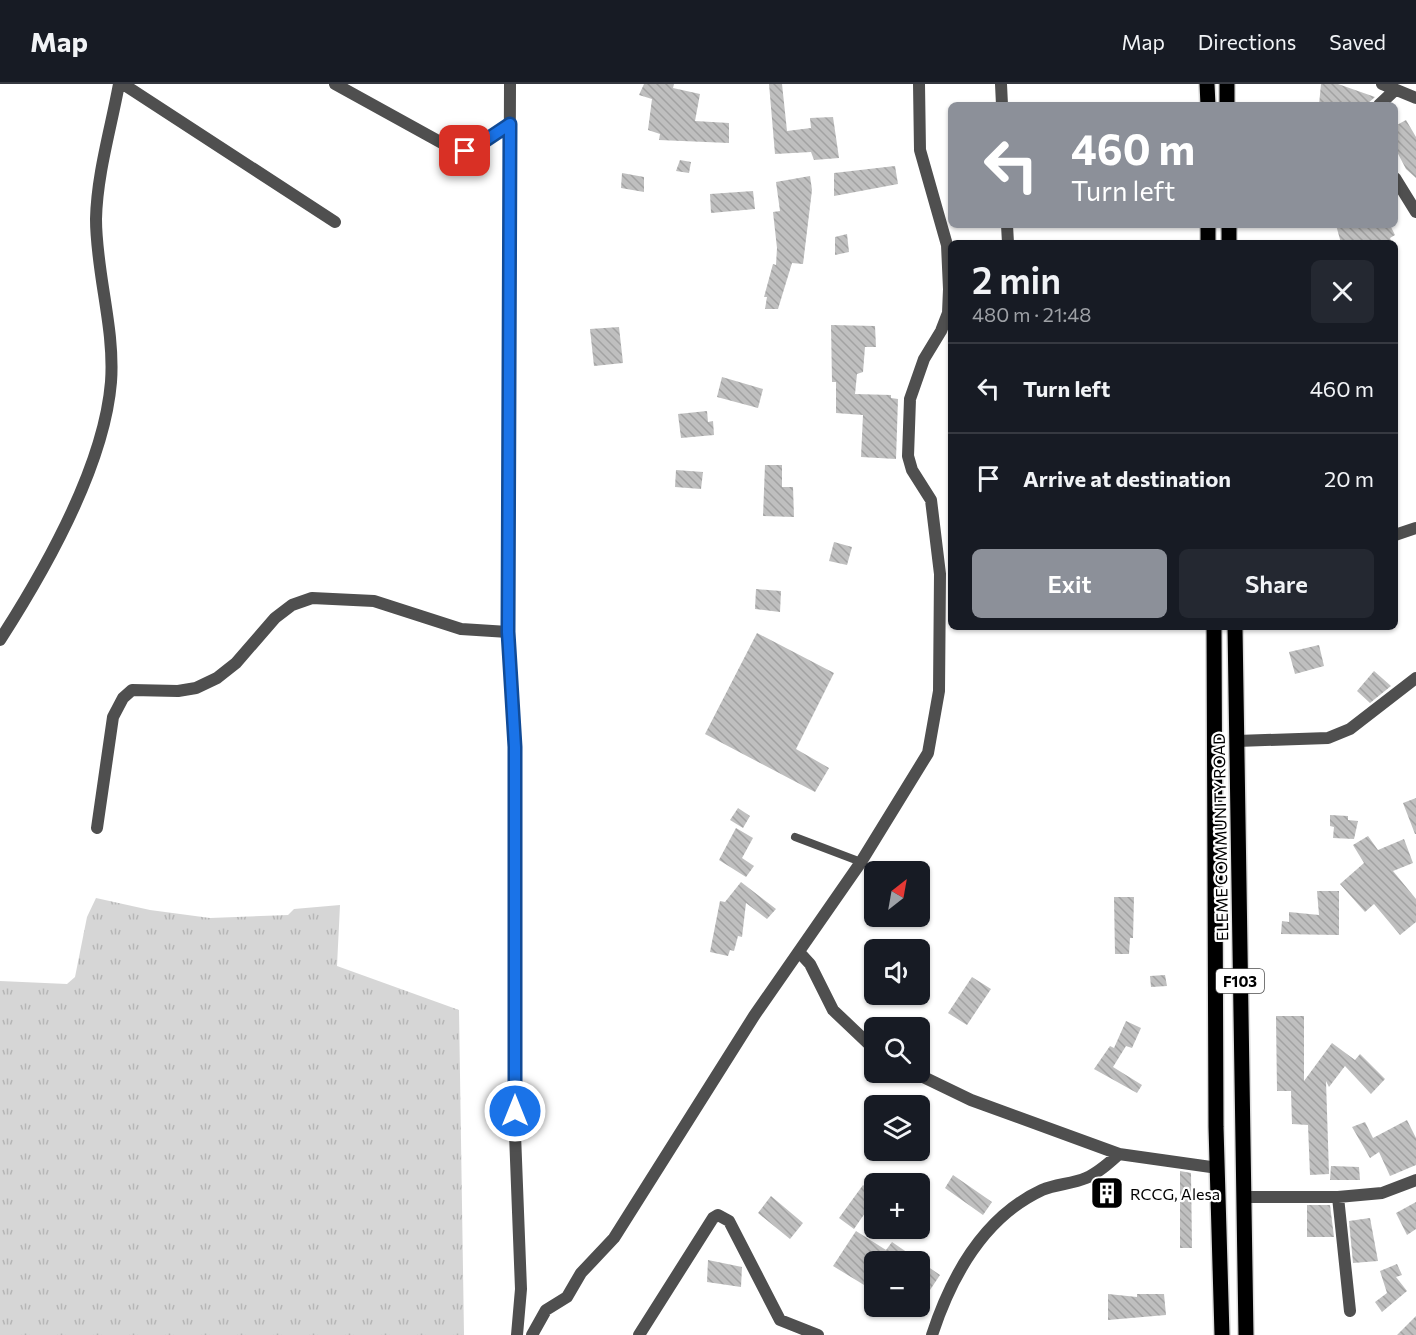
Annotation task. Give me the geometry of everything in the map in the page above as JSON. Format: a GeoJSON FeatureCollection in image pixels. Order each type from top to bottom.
{"type":"FeatureCollection","features":[{"type":"Feature","properties":{"kind":"main road"},"geometry":{"type":"LineString","coordinates":[[1207,84],[1208,102]]}},
{"type":"Feature","properties":{"kind":"main road"},"geometry":{"type":"LineString","coordinates":[[1227,84],[1227,102]]}},
{"type":"Feature","properties":{"kind":"main road","name":"ELEME COMMUNITY ROAD"},"geometry":{"type":"LineString","coordinates":[[1214,630],[1218,1168],[1222,1335]]}},
{"type":"Feature","properties":{"kind":"main road","name":"ELEME COMMUNITY ROAD"},"geometry":{"type":"LineString","coordinates":[[1235,630],[1246,1335]]}},
{"type":"Feature","properties":{"kind":"street"},"geometry":{"type":"LineString","coordinates":[[0,640],[38,582],[65,526],[94,454],[106,413],[111,382],[111,354],[96,218],[121,84],[335,222]]}},
{"type":"Feature","properties":{"kind":"street"},"geometry":{"type":"LineString","coordinates":[[335,84],[451,148],[465,151],[477,146],[510,124]]}},
{"type":"Feature","properties":{"kind":"street"},"geometry":{"type":"LineString","coordinates":[[510,84],[508,632],[515,747],[515,1134],[521,1289],[517,1335]]}},
{"type":"Feature","properties":{"kind":"street"},"geometry":{"type":"LineString","coordinates":[[532,1335],[546,1310],[567,1297],[581,1273],[614,1238],[754,1016],[861,862],[928,753],[939,691],[940,574],[931,500],[912,470],[908,456],[910,399],[914,383],[948,313],[947,245],[920,150],[919,84]]}},
{"type":"Feature","properties":{"kind":"street"},"geometry":{"type":"LineString","coordinates":[[1001,84],[1002,102]]}},
{"type":"Feature","properties":{"kind":"street"},"geometry":{"type":"LineString","coordinates":[[1381,102],[1389,86],[1416,98]]}},
{"type":"Feature","properties":{"kind":"street"},"geometry":{"type":"LineString","coordinates":[[1398,183],[1416,212]]}},
{"type":"Feature","properties":{"kind":"street"},"geometry":{"type":"LineString","coordinates":[[1398,534],[1416,528]]}},
{"type":"Feature","properties":{"kind":"street"},"geometry":{"type":"LineString","coordinates":[[97,828],[113,717],[123,698],[132,690],[178,691],[196,688],[217,678],[236,663],[275,618],[291,605],[312,598],[374,601],[461,629],[508,632]]}},
{"type":"Feature","properties":{"kind":"street"},"geometry":{"type":"LineString","coordinates":[[1237,741],[1328,738],[1350,729],[1416,678]]}},
{"type":"Feature","properties":{"kind":"street"},"geometry":{"type":"LineString","coordinates":[[799,951],[810,964],[833,1011],[864,1040]]}},
{"type":"Feature","properties":{"kind":"street"},"geometry":{"type":"LineString","coordinates":[[930,1080],[970,1100],[1119,1154],[1218,1168]]}},
{"type":"Feature","properties":{"kind":"street"},"geometry":{"type":"LineString","coordinates":[[932,1335],[942,1305],[971,1251],[991,1226],[1017,1203],[1045,1189],[1086,1179],[1119,1154]]}},
{"type":"Feature","properties":{"kind":"street"},"geometry":{"type":"LineString","coordinates":[[1244,1197],[1338,1197],[1382,1193],[1416,1180]]}},
{"type":"Feature","properties":{"kind":"street"},"geometry":{"type":"LineString","coordinates":[[1338,1197],[1350,1311]]}},
{"type":"Feature","properties":{"kind":"street"},"geometry":{"type":"LineString","coordinates":[[639,1335],[713,1218],[718,1215],[729,1221],[780,1320],[818,1335]]}},
{"type":"Feature","properties":{"kind":"lane"},"geometry":{"type":"LineString","coordinates":[[795,837],[861,862]]}},
{"type":"Feature","properties":{"kind":"green space"},"geometry":{"type":"Polygon","coordinates":[[[96,898],[150,910],[210,918],[288,915],[294,909],[340,905],[337,966],[459,1010],[464,1335],[0,1335],[0,981],[67,984],[75,977],[87,917],[96,898]]]}},
{"type":"Feature","properties":{"kind":"building"},"geometry":{"type":"Polygon","coordinates":[[[644,84],[674,84],[673,88],[700,94],[695,121],[729,123],[729,143],[659,140],[660,134],[648,130],[652,99],[639,95],[644,84]]]}},
{"type":"Feature","properties":{"kind":"building"},"geometry":{"type":"Polygon","coordinates":[[[769,84],[782,84],[787,131],[811,128],[810,118],[833,117],[839,158],[814,160],[811,152],[775,154],[769,84]]]}},
{"type":"Feature","properties":{"kind":"building"},"geometry":{"type":"Polygon","coordinates":[[[1321,84],[1338,84],[1375,97],[1369,102],[1319,102],[1321,84]]]}},
{"type":"Feature","properties":{"kind":"building"},"geometry":{"type":"Polygon","coordinates":[[[1406,120],[1416,137],[1416,178],[1406,169],[1398,154],[1398,124],[1406,120]]]}},
{"type":"Feature","properties":{"kind":"building"},"geometry":{"type":"Polygon","coordinates":[[[680,160],[691,162],[689,173],[676,171],[680,160]]]}},
{"type":"Feature","properties":{"kind":"building"},"geometry":{"type":"Polygon","coordinates":[[[895,166],[898,184],[834,196],[834,173],[895,166]]]}},
{"type":"Feature","properties":{"kind":"building"},"geometry":{"type":"Polygon","coordinates":[[[622,173],[644,177],[644,192],[621,188],[622,173]]]}},
{"type":"Feature","properties":{"kind":"building"},"geometry":{"type":"Polygon","coordinates":[[[810,176],[812,190],[803,264],[792,263],[778,309],[765,309],[767,297],[764,297],[773,264],[776,265],[777,248],[773,212],[780,211],[776,182],[810,176]]]}},
{"type":"Feature","properties":{"kind":"building"},"geometry":{"type":"Polygon","coordinates":[[[753,191],[755,209],[711,213],[710,194],[753,191]]]}},
{"type":"Feature","properties":{"kind":"building"},"geometry":{"type":"Polygon","coordinates":[[[1337,228],[1392,228],[1395,235],[1390,238],[1391,240],[1340,240],[1337,228]]]}},
{"type":"Feature","properties":{"kind":"building"},"geometry":{"type":"Polygon","coordinates":[[[847,234],[849,252],[835,255],[835,237],[847,234]]]}},
{"type":"Feature","properties":{"kind":"building"},"geometry":{"type":"Polygon","coordinates":[[[831,325],[875,326],[876,347],[865,347],[863,372],[857,374],[855,394],[891,395],[891,398],[898,399],[896,459],[861,457],[863,415],[836,413],[836,382],[832,382],[831,325]]]}},
{"type":"Feature","properties":{"kind":"building"},"geometry":{"type":"Polygon","coordinates":[[[619,327],[623,363],[594,366],[590,329],[619,327]]]}},
{"type":"Feature","properties":{"kind":"building"},"geometry":{"type":"Polygon","coordinates":[[[722,377],[763,389],[758,408],[717,397],[722,377]]]}},
{"type":"Feature","properties":{"kind":"building"},"geometry":{"type":"Polygon","coordinates":[[[707,411],[708,422],[713,421],[714,435],[681,438],[678,414],[707,411]]]}},
{"type":"Feature","properties":{"kind":"building"},"geometry":{"type":"Polygon","coordinates":[[[765,465],[782,465],[782,487],[793,487],[794,517],[763,516],[765,465]]]}},
{"type":"Feature","properties":{"kind":"building"},"geometry":{"type":"Polygon","coordinates":[[[676,470],[703,472],[701,489],[675,487],[676,470]]]}},
{"type":"Feature","properties":{"kind":"building"},"geometry":{"type":"Polygon","coordinates":[[[834,542],[852,547],[847,565],[829,561],[834,542]]]}},
{"type":"Feature","properties":{"kind":"building"},"geometry":{"type":"Polygon","coordinates":[[[756,589],[781,591],[780,612],[755,609],[756,589]]]}},
{"type":"Feature","properties":{"kind":"building"},"geometry":{"type":"Polygon","coordinates":[[[757,633],[834,673],[796,749],[829,768],[815,792],[705,734],[757,633]]]}},
{"type":"Feature","properties":{"kind":"building"},"geometry":{"type":"Polygon","coordinates":[[[1319,645],[1324,666],[1295,674],[1289,652],[1319,645]]]}},
{"type":"Feature","properties":{"kind":"building"},"geometry":{"type":"Polygon","coordinates":[[[1374,671],[1391,686],[1370,703],[1357,691],[1374,671]]]}},
{"type":"Feature","properties":{"kind":"building"},"geometry":{"type":"Polygon","coordinates":[[[1416,798],[1416,834],[1415,834],[1403,803],[1416,798]]]}},
{"type":"Feature","properties":{"kind":"building"},"geometry":{"type":"Polygon","coordinates":[[[738,808],[750,816],[743,828],[730,820],[738,808]]]}},
{"type":"Feature","properties":{"kind":"building"},"geometry":{"type":"Polygon","coordinates":[[[1330,815],[1348,816],[1348,820],[1358,821],[1354,839],[1333,838],[1334,827],[1330,826],[1330,815]]]}},
{"type":"Feature","properties":{"kind":"building"},"geometry":{"type":"Polygon","coordinates":[[[736,828],[753,838],[742,858],[754,866],[746,877],[719,860],[736,828]]]}},
{"type":"Feature","properties":{"kind":"building"},"geometry":{"type":"Polygon","coordinates":[[[1368,836],[1378,850],[1404,839],[1413,863],[1393,871],[1416,899],[1416,922],[1400,935],[1374,904],[1365,912],[1340,884],[1364,863],[1353,845],[1368,836]]]}},
{"type":"Feature","properties":{"kind":"building"},"geometry":{"type":"Polygon","coordinates":[[[741,882],[776,909],[767,919],[746,903],[742,937],[738,936],[734,951],[730,950],[728,956],[710,952],[720,901],[725,902],[741,882]]]}},
{"type":"Feature","properties":{"kind":"building"},"geometry":{"type":"Polygon","coordinates":[[[1317,891],[1339,891],[1339,935],[1281,934],[1282,921],[1289,922],[1289,912],[1319,915],[1317,891]]]}},
{"type":"Feature","properties":{"kind":"building"},"geometry":{"type":"Polygon","coordinates":[[[1114,897],[1134,897],[1133,938],[1130,938],[1129,954],[1115,954],[1114,897]]]}},
{"type":"Feature","properties":{"kind":"building"},"geometry":{"type":"Polygon","coordinates":[[[1165,975],[1167,986],[1151,987],[1150,976],[1165,975]]]}},
{"type":"Feature","properties":{"kind":"building"},"geometry":{"type":"Polygon","coordinates":[[[972,977],[991,989],[967,1025],[948,1013],[972,977]]]}},
{"type":"Feature","properties":{"kind":"building"},"geometry":{"type":"Polygon","coordinates":[[[1276,1016],[1304,1016],[1304,1081],[1332,1043],[1355,1060],[1360,1054],[1385,1079],[1371,1094],[1345,1066],[1329,1087],[1326,1081],[1329,1174],[1310,1175],[1308,1125],[1292,1124],[1291,1091],[1277,1091],[1276,1016]]]}},
{"type":"Feature","properties":{"kind":"building"},"geometry":{"type":"Polygon","coordinates":[[[1126,1021],[1141,1028],[1132,1048],[1126,1046],[1113,1067],[1142,1085],[1137,1093],[1094,1069],[1110,1046],[1114,1048],[1126,1021]]]}},
{"type":"Feature","properties":{"kind":"building"},"geometry":{"type":"Polygon","coordinates":[[[1407,1120],[1416,1138],[1416,1165],[1390,1176],[1379,1152],[1370,1158],[1352,1127],[1365,1122],[1373,1138],[1407,1120]]]}},
{"type":"Feature","properties":{"kind":"building"},"geometry":{"type":"Polygon","coordinates":[[[1331,1166],[1359,1167],[1360,1180],[1330,1180],[1331,1166]]]}},
{"type":"Feature","properties":{"kind":"building"},"geometry":{"type":"Polygon","coordinates":[[[1180,1171],[1191,1173],[1192,1248],[1180,1248],[1180,1171]]]}},
{"type":"Feature","properties":{"kind":"building"},"geometry":{"type":"Polygon","coordinates":[[[953,1175],[992,1202],[983,1215],[945,1188],[953,1175]]]}},
{"type":"Feature","properties":{"kind":"building","name":"RCCG, Alesa"},"geometry":{"type":"Polygon","coordinates":[[[1104,1179],[1119,1185],[1111,1207],[1096,1201],[1104,1179]]]}},
{"type":"Feature","properties":{"kind":"building"},"geometry":{"type":"Polygon","coordinates":[[[864,1186],[864,1214],[854,1229],[839,1218],[864,1186]]]}},
{"type":"Feature","properties":{"kind":"building"},"geometry":{"type":"Polygon","coordinates":[[[771,1196],[803,1223],[790,1239],[758,1213],[771,1196]]]}},
{"type":"Feature","properties":{"kind":"building"},"geometry":{"type":"Polygon","coordinates":[[[1416,1202],[1416,1229],[1407,1235],[1396,1213],[1416,1202]]]}},
{"type":"Feature","properties":{"kind":"building"},"geometry":{"type":"Polygon","coordinates":[[[1307,1205],[1330,1205],[1334,1237],[1307,1237],[1307,1205]]]}},
{"type":"Feature","properties":{"kind":"building"},"geometry":{"type":"Polygon","coordinates":[[[1370,1218],[1378,1261],[1353,1263],[1349,1221],[1370,1218]]]}},
{"type":"Feature","properties":{"kind":"building"},"geometry":{"type":"Polygon","coordinates":[[[856,1231],[864,1236],[864,1239],[869,1239],[886,1250],[892,1242],[905,1251],[864,1251],[864,1285],[833,1266],[856,1231]]]}},
{"type":"Feature","properties":{"kind":"building"},"geometry":{"type":"Polygon","coordinates":[[[708,1260],[742,1267],[741,1287],[707,1282],[708,1260]]]}},
{"type":"Feature","properties":{"kind":"building"},"geometry":{"type":"Polygon","coordinates":[[[1397,1264],[1402,1275],[1396,1277],[1407,1291],[1382,1312],[1375,1302],[1387,1293],[1380,1271],[1397,1264]]]}},
{"type":"Feature","properties":{"kind":"building"},"geometry":{"type":"Polygon","coordinates":[[[930,1268],[940,1275],[930,1290],[930,1268]]]}},
{"type":"Feature","properties":{"kind":"building"},"geometry":{"type":"Polygon","coordinates":[[[1108,1294],[1137,1297],[1137,1294],[1164,1294],[1166,1315],[1108,1320],[1108,1294]]]}},
{"type":"Feature","properties":{"kind":"building"},"geometry":{"type":"Polygon","coordinates":[[[1416,1316],[1416,1335],[1397,1335],[1416,1316]]]}},
{"type":"Feature","properties":{"kind":"place","name":"RCCG, Alesa"},"geometry":{"type":"Point","coordinates":[1107,1193]}},
{"type":"Feature","properties":{"kind":"route"},"geometry":{"type":"LineString","coordinates":[[465,151],[477,146],[510,124],[508,632],[515,747],[515,1111]]}}]}
